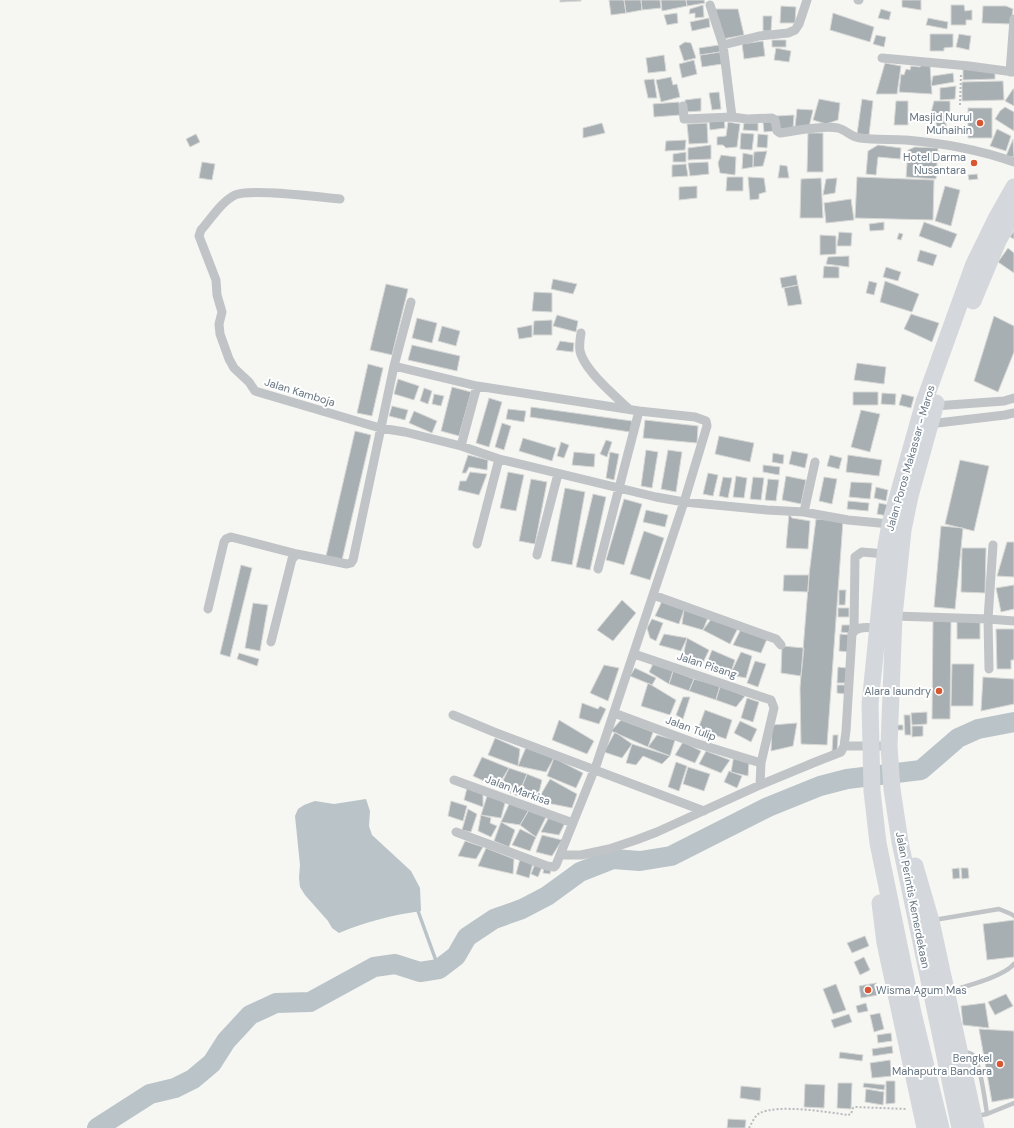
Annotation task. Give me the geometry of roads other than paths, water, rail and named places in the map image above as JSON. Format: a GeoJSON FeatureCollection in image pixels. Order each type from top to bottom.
{"type":"FeatureCollection","features":[{"type":"Feature","properties":{"kind":"highway","name":"Jalan Poros Makassar - Maros"},"geometry":{"type":"LineString","coordinates":[[870,746],[870,704],[885,554],[890,524],[924,402],[972,271],[996,219],[1014,187]]}},
{"type":"Feature","properties":{"kind":"highway","name":"Jalan Poros Makassar - Maros"},"geometry":{"type":"LineString","coordinates":[[889,746],[894,616],[903,530],[910,496],[935,406],[981,281],[998,241],[1014,212]]}},
{"type":"Feature","properties":{"kind":"highway","name":"Jalan Perintis Kemerdekaan"},"geometry":{"type":"LineString","coordinates":[[870,746],[872,791],[878,843],[913,1013],[941,1128]]}},
{"type":"Feature","properties":{"kind":"highway","name":"Jalan Perintis Kemerdekaan"},"geometry":{"type":"LineString","coordinates":[[889,746],[892,789],[900,842],[960,1128]]}},
{"type":"Feature","properties":{"kind":"highway"},"geometry":{"type":"LineString","coordinates":[[900,842],[917,869],[931,921],[959,1051],[979,1120]]}},
{"type":"Feature","properties":{"kind":"highway"},"geometry":{"type":"LineString","coordinates":[[878,843],[877,876],[885,943],[925,1128]]}},
{"type":"Feature","properties":{"kind":"street"},"geometry":{"type":"LineString","coordinates":[[723,45],[759,36],[788,33],[795,30],[799,24],[807,0]]}},
{"type":"Feature","properties":{"kind":"street"},"geometry":{"type":"LineString","coordinates":[[710,5],[723,45],[732,117]]}},
{"type":"Feature","properties":{"kind":"street"},"geometry":{"type":"LineString","coordinates":[[882,58],[1012,72],[1014,19]]}},
{"type":"Feature","properties":{"kind":"street"},"geometry":{"type":"LineString","coordinates":[[683,106],[684,119],[732,117],[747,119],[772,118],[775,120],[777,131],[780,133],[836,128],[844,130],[858,138],[907,140],[950,146],[1014,162]]}},
{"type":"Feature","properties":{"kind":"street","name":"Jalan Kamboja"},"geometry":{"type":"LineString","coordinates":[[340,199],[251,192],[236,194],[227,199],[201,230],[199,236],[216,280],[217,295],[222,312],[220,334],[229,359],[234,368],[249,382],[255,391],[380,428]]}},
{"type":"Feature","properties":{"kind":"street"},"geometry":{"type":"LineString","coordinates":[[208,609],[224,542],[226,539],[231,537],[297,554],[347,564],[351,563],[353,560],[380,428],[394,366],[411,302]]}},
{"type":"Feature","properties":{"kind":"street"},"geometry":{"type":"LineString","coordinates":[[582,333],[579,340],[580,352],[586,365],[629,409]]}},
{"type":"Feature","properties":{"kind":"street"},"geometry":{"type":"LineString","coordinates":[[394,366],[477,386],[638,411],[695,417],[706,421],[707,426],[684,502],[595,769],[562,855],[556,865],[551,867],[456,832]]}},
{"type":"Feature","properties":{"kind":"street"},"geometry":{"type":"LineString","coordinates":[[461,446],[477,386]]}},
{"type":"Feature","properties":{"kind":"street"},"geometry":{"type":"LineString","coordinates":[[935,406],[1004,401],[1014,398]]}},
{"type":"Feature","properties":{"kind":"street"},"geometry":{"type":"LineString","coordinates":[[1004,401],[1005,415]]}},
{"type":"Feature","properties":{"kind":"street"},"geometry":{"type":"LineString","coordinates":[[598,569],[638,411]]}},
{"type":"Feature","properties":{"kind":"street"},"geometry":{"type":"LineString","coordinates":[[930,424],[1014,413]]}},
{"type":"Feature","properties":{"kind":"street"},"geometry":{"type":"LineString","coordinates":[[380,428],[405,432],[461,446],[499,459],[558,474],[684,502],[804,512],[848,520],[890,524]]}},
{"type":"Feature","properties":{"kind":"street"},"geometry":{"type":"LineString","coordinates":[[477,544],[499,459]]}},
{"type":"Feature","properties":{"kind":"street"},"geometry":{"type":"LineString","coordinates":[[804,512],[815,462]]}},
{"type":"Feature","properties":{"kind":"street"},"geometry":{"type":"LineString","coordinates":[[537,555],[558,474]]}},
{"type":"Feature","properties":{"kind":"street"},"geometry":{"type":"LineString","coordinates":[[989,669],[988,619],[992,546]]}},
{"type":"Feature","properties":{"kind":"street"},"geometry":{"type":"LineString","coordinates":[[562,855],[582,855],[609,849],[657,832],[760,785],[813,763],[837,755],[841,752],[844,746],[852,634],[854,630],[855,557],[862,552],[885,554]]}},
{"type":"Feature","properties":{"kind":"street"},"geometry":{"type":"LineString","coordinates":[[271,642],[292,559],[297,554]]}},
{"type":"Feature","properties":{"kind":"street"},"geometry":{"type":"LineString","coordinates":[[653,595],[776,639],[781,645]]}},
{"type":"Feature","properties":{"kind":"street"},"geometry":{"type":"LineString","coordinates":[[894,616],[1014,621]]}},
{"type":"Feature","properties":{"kind":"street"},"geometry":{"type":"LineString","coordinates":[[854,630],[858,628],[878,628]]}},
{"type":"Feature","properties":{"kind":"street","name":"Jalan Pisang"},"geometry":{"type":"LineString","coordinates":[[634,654],[771,700],[774,708],[761,763]]}},
{"type":"Feature","properties":{"kind":"street","name":"Jalan Tulip"},"geometry":{"type":"LineString","coordinates":[[614,713],[692,742],[761,763]]}},
{"type":"Feature","properties":{"kind":"street"},"geometry":{"type":"LineString","coordinates":[[453,715],[494,732],[704,811]]}},
{"type":"Feature","properties":{"kind":"street"},"geometry":{"type":"LineString","coordinates":[[844,746],[889,746]]}},
{"type":"Feature","properties":{"kind":"street"},"geometry":{"type":"LineString","coordinates":[[760,785],[761,763]]}},
{"type":"Feature","properties":{"kind":"street","name":"Jalan Markisa"},"geometry":{"type":"LineString","coordinates":[[454,780],[574,823]]}},
{"type":"Feature","properties":{"kind":"lane"},"geometry":{"type":"LineString","coordinates":[[931,921],[999,909],[1014,916]]}},
{"type":"Feature","properties":{"kind":"lane"},"geometry":{"type":"LineString","coordinates":[[947,992],[1002,973],[1011,968],[1014,964]]}},
{"type":"Feature","properties":{"kind":"lane"},"geometry":{"type":"LineString","coordinates":[[979,1120],[1014,1104]]}},
{"type":"Feature","properties":{"kind":"waterway"},"geometry":{"type":"LineString","coordinates":[[97,1128],[150,1094],[175,1088],[193,1079],[212,1063],[226,1041],[250,1015],[276,1003],[310,1002],[374,967],[395,964],[420,972],[439,969],[456,956],[467,937],[494,919],[522,909],[547,896],[580,872],[613,859],[640,861],[671,856],[768,807],[820,786],[847,779],[921,770],[958,738],[978,729],[1014,722]]}},
{"type":"Feature","properties":{"kind":"waterway"},"geometry":{"type":"LineString","coordinates":[[418,911],[439,969]]}},
{"type":"Feature","properties":{"kind":"place","name":"Masjid Nurul Muhaihin"},"geometry":{"type":"Point","coordinates":[980,123]}},
{"type":"Feature","properties":{"kind":"place","name":"Hotel Darma Nusantara"},"geometry":{"type":"Point","coordinates":[974,163]}},
{"type":"Feature","properties":{"kind":"place","name":"Alara laundry"},"geometry":{"type":"Point","coordinates":[939,691]}},
{"type":"Feature","properties":{"kind":"place","name":"Wisma Agum Mas"},"geometry":{"type":"Point","coordinates":[868,990]}},
{"type":"Feature","properties":{"kind":"place","name":"Bengkel Mahaputra Bandara"},"geometry":{"type":"Point","coordinates":[1000,1064]}}]}
